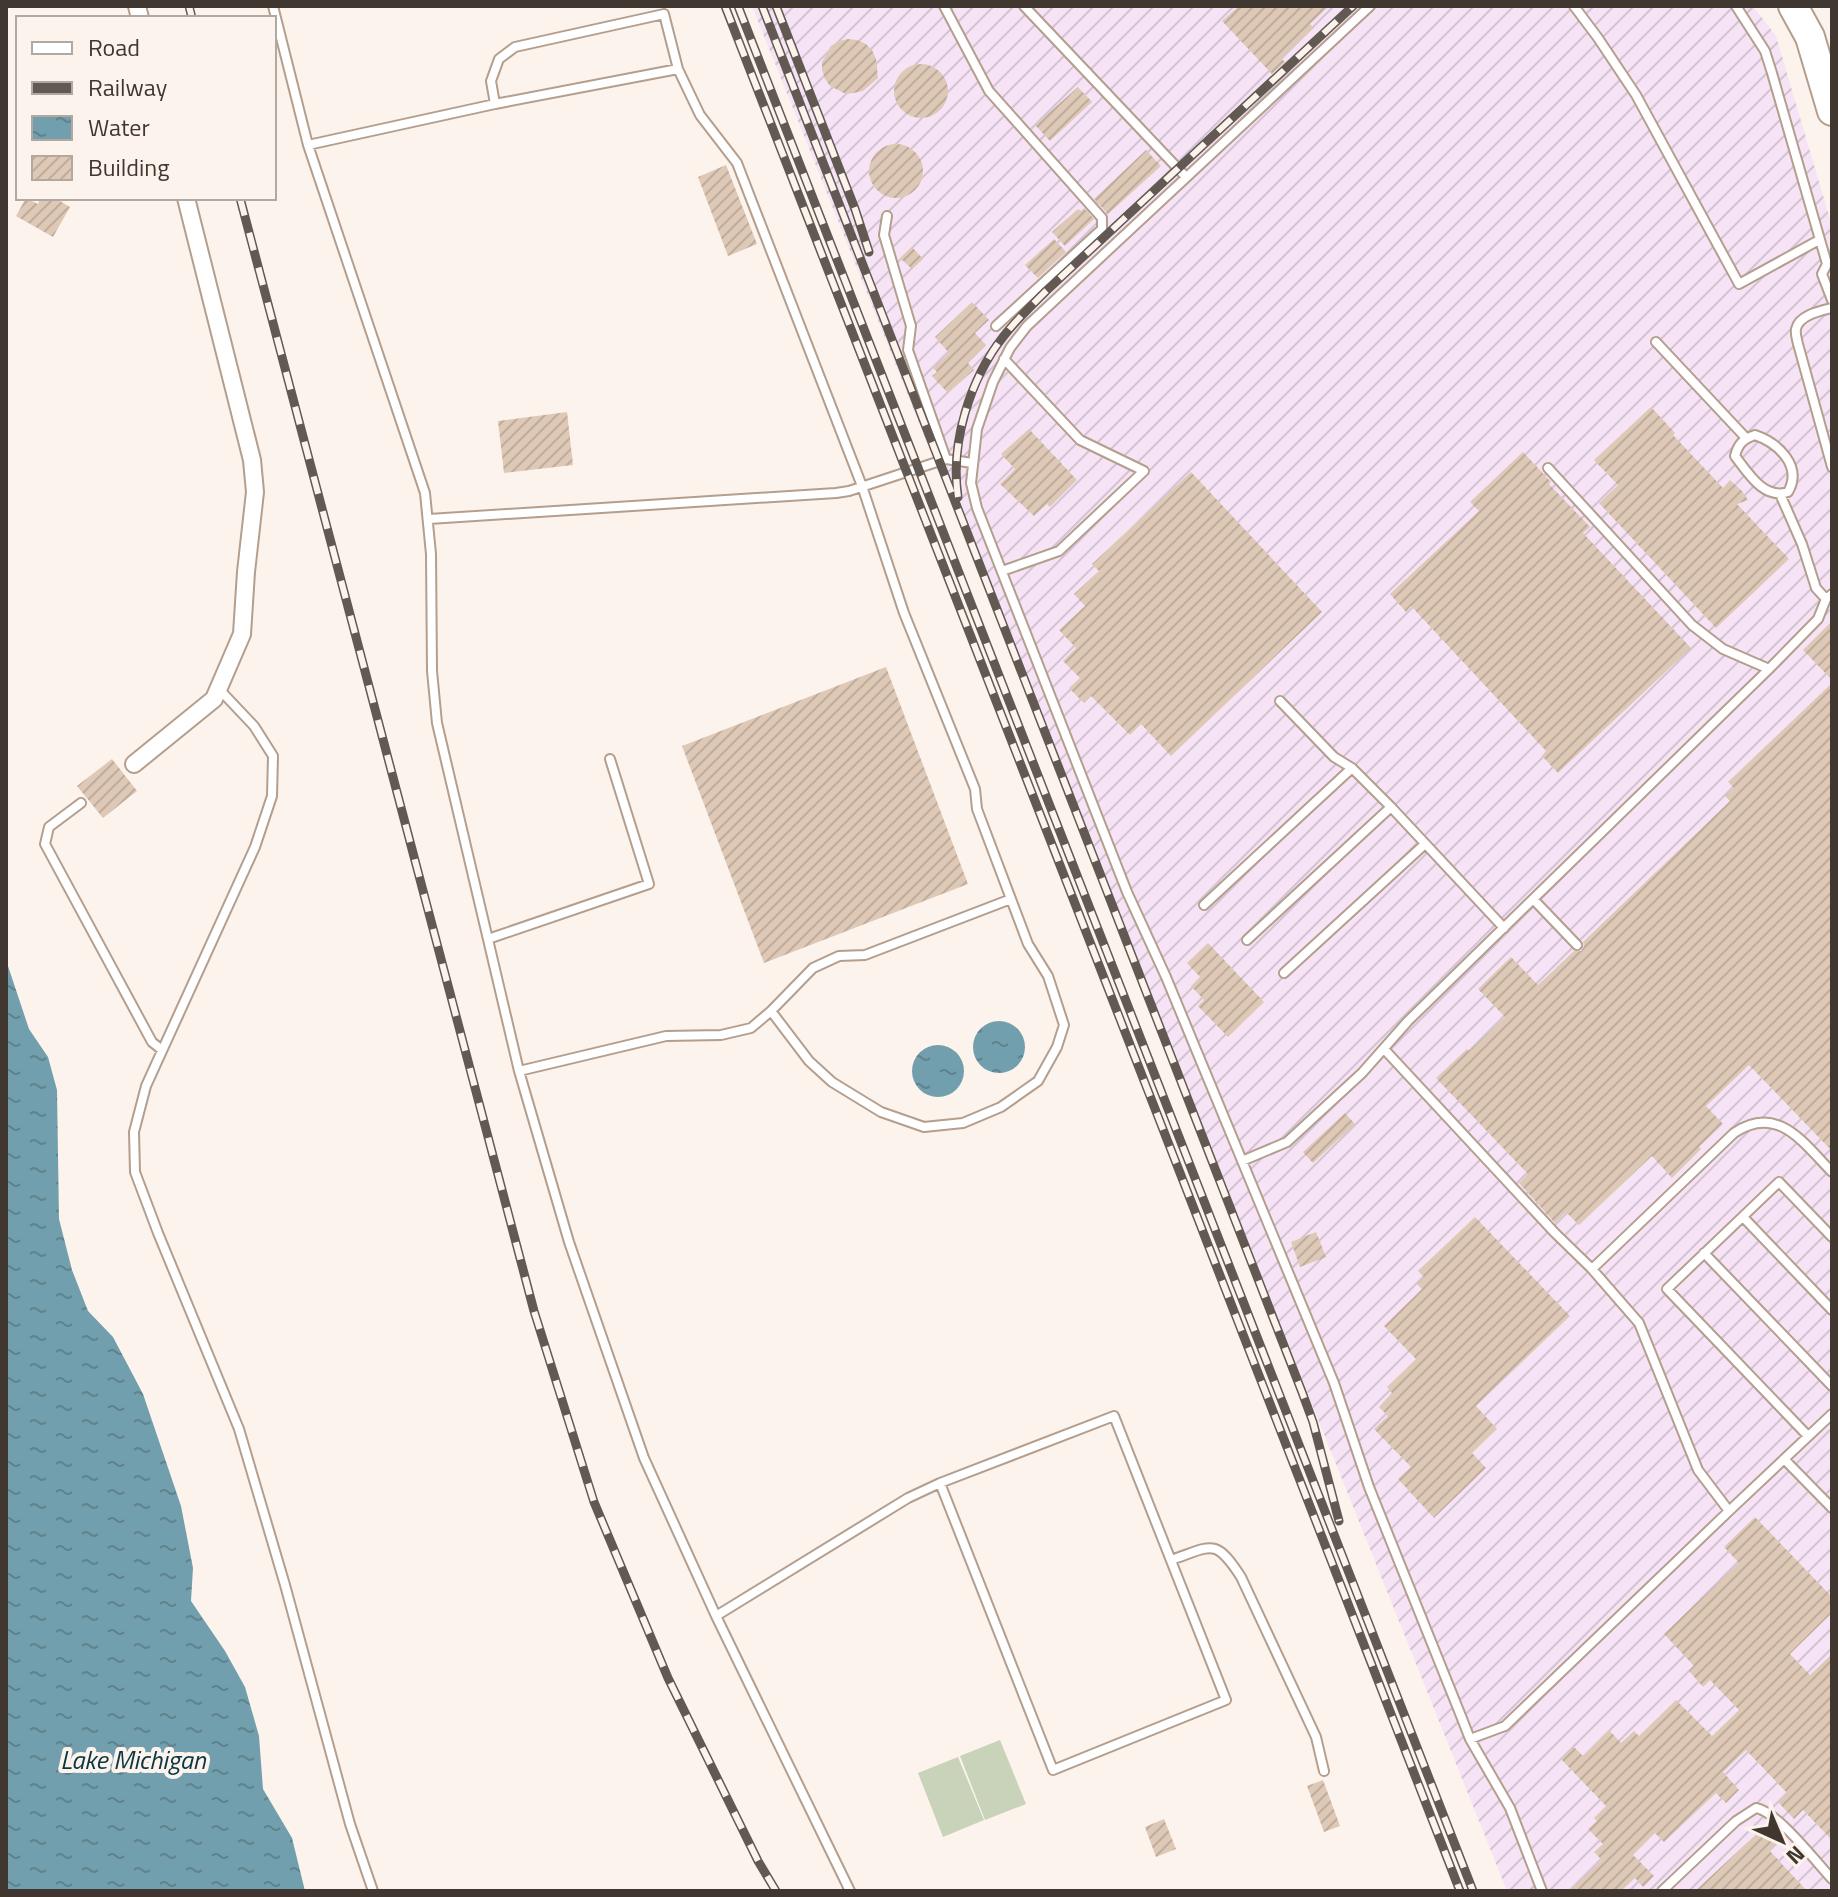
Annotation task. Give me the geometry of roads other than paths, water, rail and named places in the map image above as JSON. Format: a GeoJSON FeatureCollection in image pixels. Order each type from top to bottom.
{"type":"FeatureCollection","features":[{"type":"Feature","properties":{"kind":"highway"},"geometry":{"type":"LineString","coordinates":[[1793,6],[1810,37],[1832,111]]}},
{"type":"Feature","properties":{"kind":"street"},"geometry":{"type":"LineString","coordinates":[[134,764],[214,699],[242,634],[255,492],[252,460],[187,200]]}},
{"type":"Feature","properties":{"kind":"lane"},"geometry":{"type":"LineString","coordinates":[[944,6],[989,91],[1102,218],[1102,229],[996,326]]}},
{"type":"Feature","properties":{"kind":"lane"},"geometry":{"type":"LineString","coordinates":[[1024,6],[1186,177]]}},
{"type":"Feature","properties":{"kind":"lane"},"geometry":{"type":"LineString","coordinates":[[1370,6],[1042,310],[1010,348],[993,382],[977,429],[971,483],[977,508],[1127,892],[1166,977],[1334,1383],[1369,1487],[1470,1739],[1510,1808],[1542,1891]]}},
{"type":"Feature","properties":{"kind":"lane"},"geometry":{"type":"LineString","coordinates":[[1574,6],[1636,95],[1739,284],[1819,240]]}},
{"type":"Feature","properties":{"kind":"lane"},"geometry":{"type":"LineString","coordinates":[[1736,6],[1765,51],[1829,266],[1822,274],[1832,300]]}},
{"type":"Feature","properties":{"kind":"lane"},"geometry":{"type":"LineString","coordinates":[[495,104],[491,81],[499,59],[515,47],[664,14],[678,69],[700,115],[737,163],[862,486],[904,613],[975,789],[977,809],[1028,944],[1048,976],[1064,1025],[1057,1047],[1038,1081],[1001,1107],[963,1123],[924,1127],[881,1112],[832,1082],[809,1061],[771,1011]]}},
{"type":"Feature","properties":{"kind":"lane"},"geometry":{"type":"LineString","coordinates":[[276,18],[308,145],[425,493],[429,519],[432,671],[437,723],[519,1071],[569,1242],[644,1458],[716,1616],[850,1891]]}},
{"type":"Feature","properties":{"kind":"lane"},"geometry":{"type":"LineString","coordinates":[[308,145],[495,104],[678,69]]}},
{"type":"Feature","properties":{"kind":"lane"},"geometry":{"type":"LineString","coordinates":[[887,216],[884,235],[911,326],[908,350],[946,459]]}},
{"type":"Feature","properties":{"kind":"lane"},"geometry":{"type":"LineString","coordinates":[[1832,308],[1802,319],[1796,329],[1832,467]]}},
{"type":"Feature","properties":{"kind":"lane"},"geometry":{"type":"LineString","coordinates":[[1656,342],[1746,438]]}},
{"type":"Feature","properties":{"kind":"lane"},"geometry":{"type":"LineString","coordinates":[[1002,571],[1059,551],[1144,471],[1080,440],[1004,359]]}},
{"type":"Feature","properties":{"kind":"lane"},"geometry":{"type":"LineString","coordinates":[[1755,435],[1767,440],[1786,457],[1792,467],[1793,479],[1788,492],[1780,494],[1768,493],[1735,456],[1737,448],[1746,438],[1755,435]]}},
{"type":"Feature","properties":{"kind":"lane"},"geometry":{"type":"LineString","coordinates":[[429,519],[823,494],[849,491],[946,459],[972,463]]}},
{"type":"Feature","properties":{"kind":"lane"},"geometry":{"type":"LineString","coordinates":[[1548,468],[1692,625],[1723,649],[1769,669]]}},
{"type":"Feature","properties":{"kind":"lane"},"geometry":{"type":"LineString","coordinates":[[1242,1161],[1287,1142],[1362,1073],[1408,1021],[1818,619],[1829,596],[1816,588],[1802,544],[1780,494]]}},
{"type":"Feature","properties":{"kind":"lane"},"geometry":{"type":"LineString","coordinates":[[218,688],[254,726],[273,756],[272,796],[255,847],[146,1086],[134,1132],[135,1172],[239,1429],[346,1810],[373,1891]]}},
{"type":"Feature","properties":{"kind":"lane"},"geometry":{"type":"LineString","coordinates":[[1280,701],[1334,757],[1352,768],[1391,807],[1504,928]]}},
{"type":"Feature","properties":{"kind":"lane"},"geometry":{"type":"LineString","coordinates":[[488,939],[649,884],[610,759]]}},
{"type":"Feature","properties":{"kind":"lane"},"geometry":{"type":"LineString","coordinates":[[1204,905],[1352,768]]}},
{"type":"Feature","properties":{"kind":"lane"},"geometry":{"type":"LineString","coordinates":[[81,803],[49,827],[45,844],[152,1042],[162,1050]]}},
{"type":"Feature","properties":{"kind":"lane"},"geometry":{"type":"LineString","coordinates":[[1247,940],[1391,807]]}},
{"type":"Feature","properties":{"kind":"lane"},"geometry":{"type":"LineString","coordinates":[[1284,973],[1425,844]]}},
{"type":"Feature","properties":{"kind":"lane"},"geometry":{"type":"LineString","coordinates":[[519,1071],[666,1036],[721,1035],[751,1028],[813,968],[839,956],[865,955],[1011,899]]}},
{"type":"Feature","properties":{"kind":"lane"},"geometry":{"type":"LineString","coordinates":[[1533,899],[1577,945]]}},
{"type":"Feature","properties":{"kind":"lane"},"geometry":{"type":"LineString","coordinates":[[1384,1049],[1639,1323],[1698,1470],[1729,1511]]}},
{"type":"Feature","properties":{"kind":"lane"},"geometry":{"type":"LineString","coordinates":[[1592,1269],[1747,1124],[1778,1124],[1791,1131],[1832,1172]]}},
{"type":"Feature","properties":{"kind":"lane"},"geometry":{"type":"LineString","coordinates":[[1808,1436],[1667,1289],[1779,1182],[1832,1237]]}},
{"type":"Feature","properties":{"kind":"lane"},"geometry":{"type":"LineString","coordinates":[[1743,1217],[1832,1310]]}},
{"type":"Feature","properties":{"kind":"lane"},"geometry":{"type":"LineString","coordinates":[[1704,1253],[1832,1386]]}},
{"type":"Feature","properties":{"kind":"lane"},"geometry":{"type":"LineString","coordinates":[[1470,1739],[1505,1726],[1832,1414]]}},
{"type":"Feature","properties":{"kind":"lane"},"geometry":{"type":"LineString","coordinates":[[716,1616],[908,1498],[940,1483],[1114,1416],[1226,1700],[1053,1770],[940,1483]]}},
{"type":"Feature","properties":{"kind":"lane"},"geometry":{"type":"LineString","coordinates":[[1784,1459],[1832,1508]]}},
{"type":"Feature","properties":{"kind":"lane"},"geometry":{"type":"LineString","coordinates":[[1171,1560],[1208,1547],[1219,1550],[1229,1559],[1241,1577],[1316,1737],[1324,1771]]}},
{"type":"Feature","properties":{"kind":"lane"},"geometry":{"type":"LineString","coordinates":[[1662,1891],[1736,1821],[1756,1808],[1764,1809],[1778,1821],[1832,1879]]}},
{"type":"Feature","properties":{"kind":"water","name":"Lake Michigan"},"geometry":{"type":"Polygon","coordinates":[[[6,960],[29,1029],[48,1057],[57,1090],[59,1219],[72,1270],[88,1311],[113,1337],[143,1394],[181,1506],[193,1568],[191,1601],[245,1687],[259,1736],[263,1789],[292,1838],[305,1891],[6,1891],[6,960]]]}},
{"type":"Feature","properties":{"kind":"water"},"geometry":{"type":"Polygon","coordinates":[[[999,1021],[1018,1028],[1025,1047],[1018,1066],[999,1073],[980,1066],[973,1047],[980,1028],[999,1021]]]}},
{"type":"Feature","properties":{"kind":"water"},"geometry":{"type":"Polygon","coordinates":[[[938,1045],[957,1052],[964,1071],[957,1090],[938,1097],[919,1090],[912,1071],[919,1052],[938,1045]]]}},
{"type":"Feature","properties":{"kind":"railway"},"geometry":{"type":"LineString","coordinates":[[189,6],[192,16]]}},
{"type":"Feature","properties":{"kind":"railway"},"geometry":{"type":"LineString","coordinates":[[725,6],[1460,1891]]}},
{"type":"Feature","properties":{"kind":"railway"},"geometry":{"type":"LineString","coordinates":[[738,6],[1473,1891]]}},
{"type":"Feature","properties":{"kind":"railway"},"geometry":{"type":"LineString","coordinates":[[762,6],[1302,1392],[1339,1521]]}},
{"type":"Feature","properties":{"kind":"railway"},"geometry":{"type":"LineString","coordinates":[[776,6],[869,252]]}},
{"type":"Feature","properties":{"kind":"railway"},"geometry":{"type":"LineString","coordinates":[[958,497],[957,455],[965,412],[981,372],[1008,331],[1046,291],[1353,6]]}},
{"type":"Feature","properties":{"kind":"railway"},"geometry":{"type":"LineString","coordinates":[[241,200],[534,1311],[594,1502],[668,1678],[758,1861],[776,1891]]}}]}
